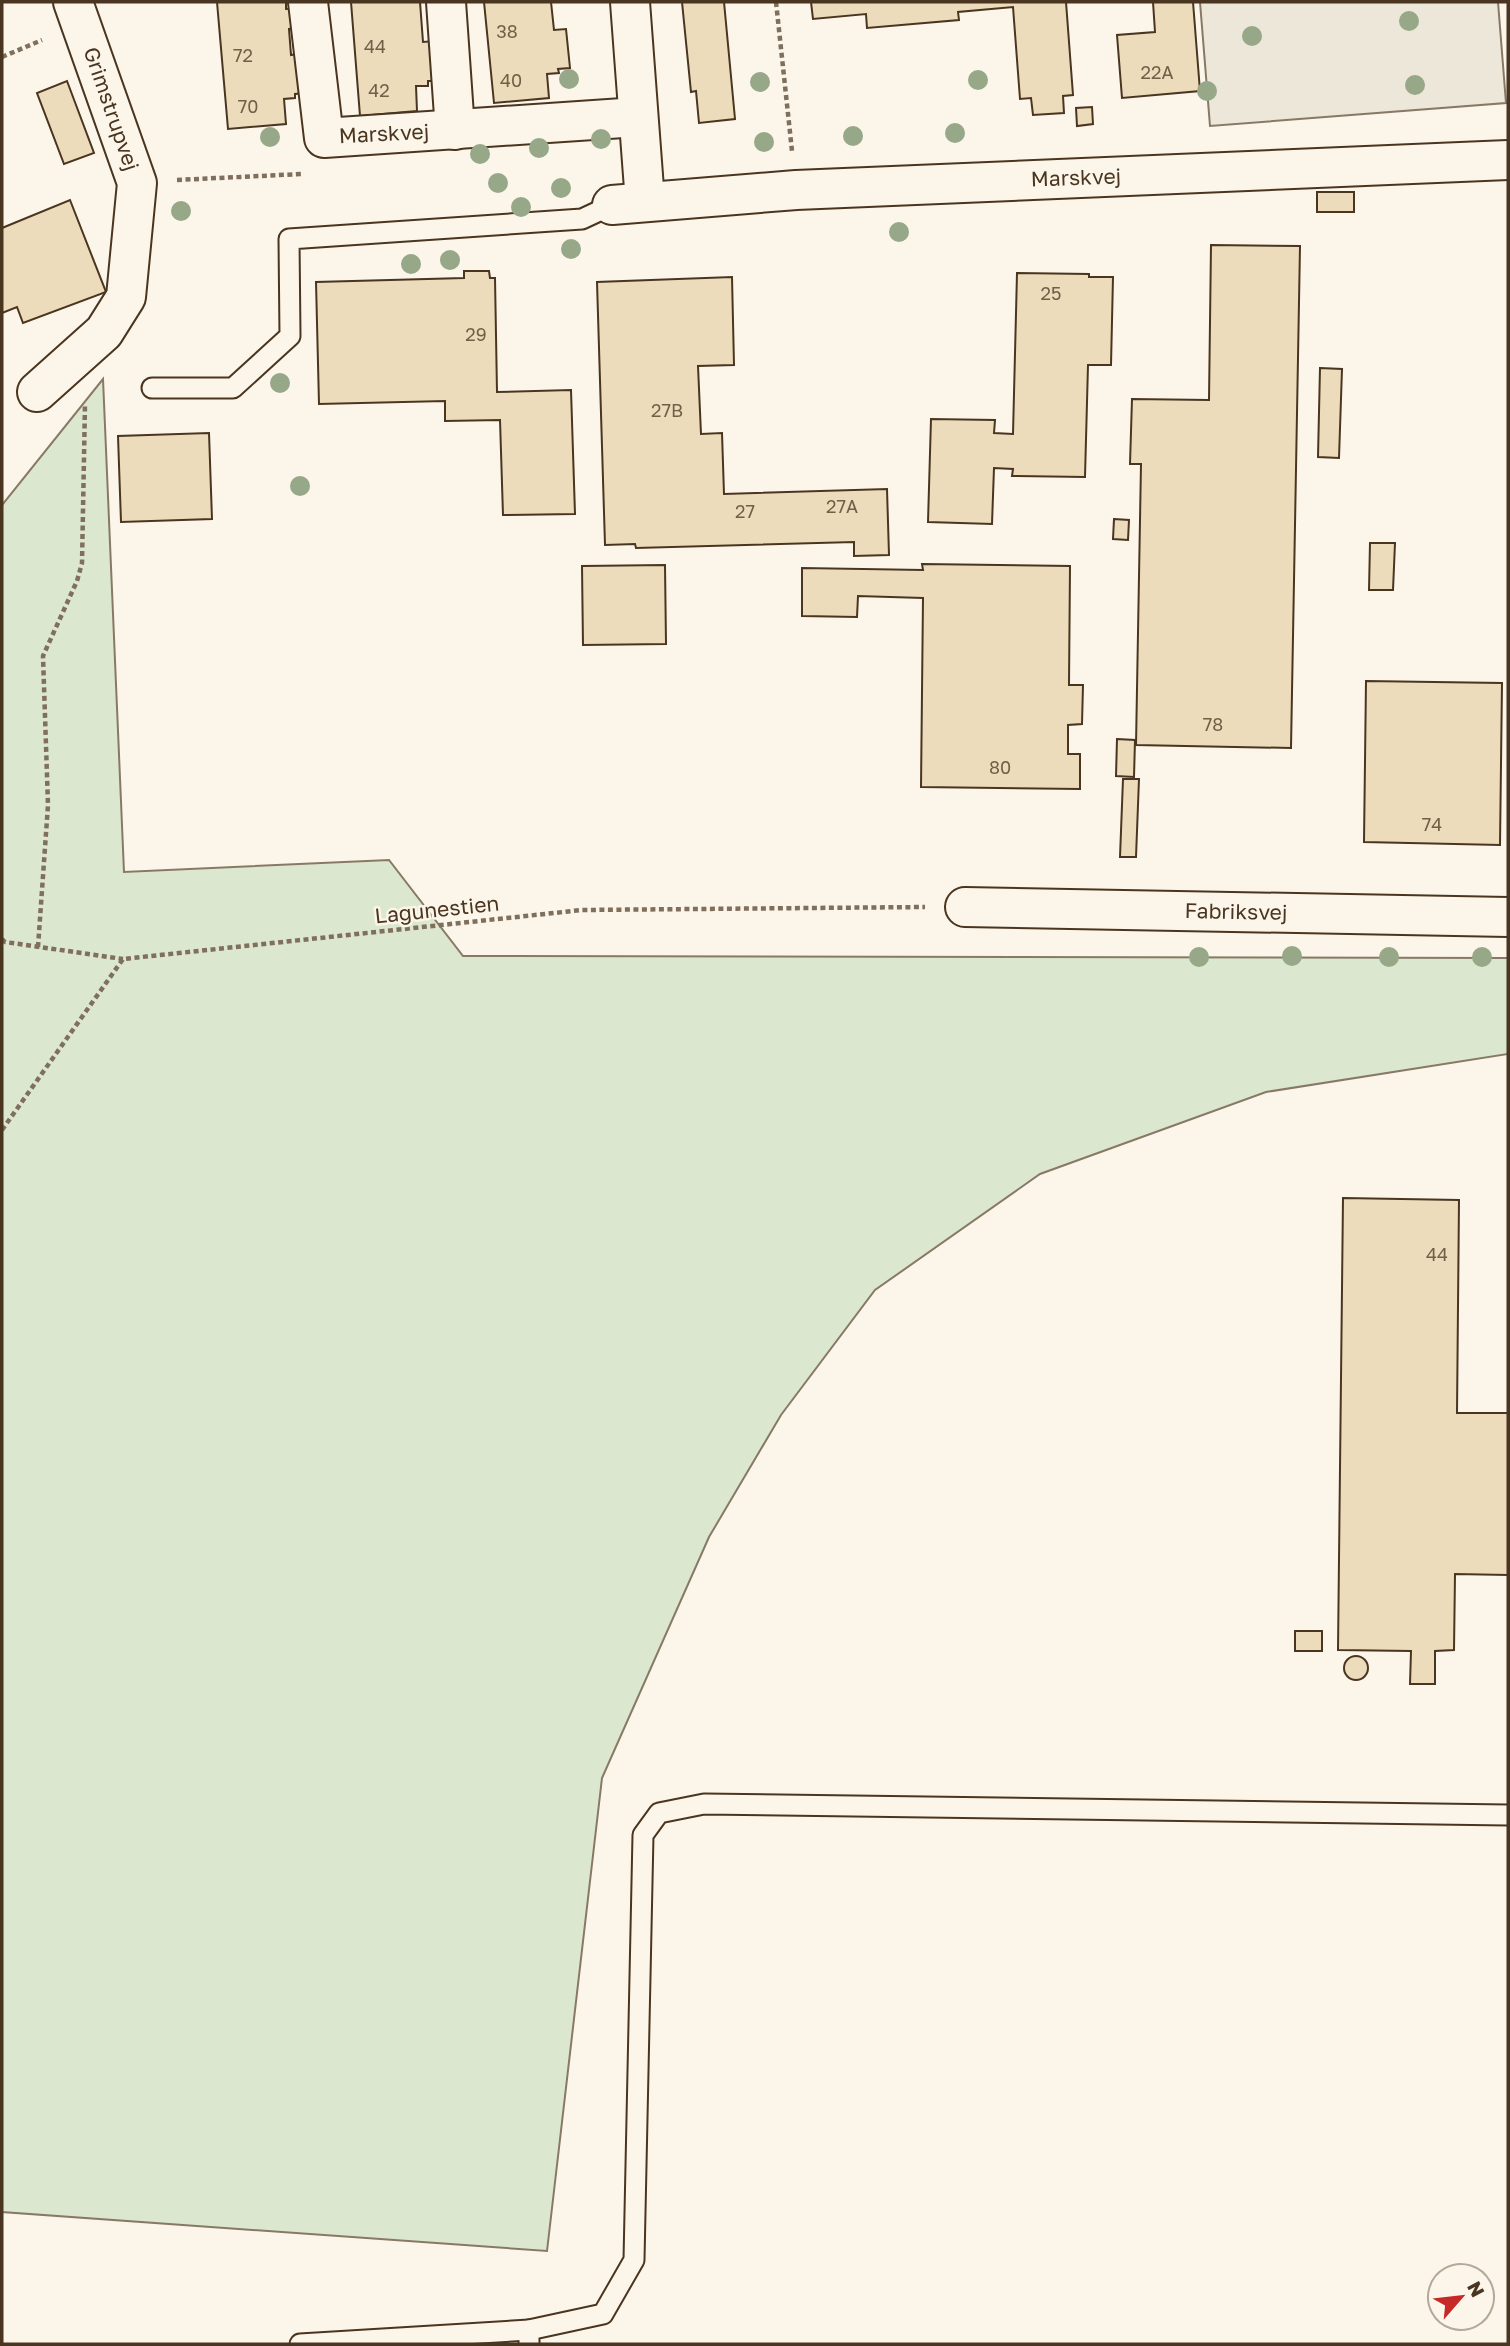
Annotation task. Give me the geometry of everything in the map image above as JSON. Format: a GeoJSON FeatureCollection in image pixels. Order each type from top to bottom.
{"type":"FeatureCollection","features":[{"type":"Feature","properties":{"kind":"street","name":"Grimstrupvej"},"geometry":{"type":"LineString","coordinates":[[37,392],[104,332],[127,297],[137,183],[73,2]]}},
{"type":"Feature","properties":{"kind":"street","name":"Marskvej"},"geometry":{"type":"LineString","coordinates":[[308,2],[324,138],[638,117]]}},
{"type":"Feature","properties":{"kind":"street","name":"Marskvej"},"geometry":{"type":"LineString","coordinates":[[446,2],[455,130]]}},
{"type":"Feature","properties":{"kind":"street"},"geometry":{"type":"LineString","coordinates":[[628,203],[638,117],[630,2]]}},
{"type":"Feature","properties":{"kind":"street","name":"Marskvej"},"geometry":{"type":"LineString","coordinates":[[628,203],[796,190],[1508,160]]}},
{"type":"Feature","properties":{"kind":"street","name":"Fabriksvej"},"geometry":{"type":"LineString","coordinates":[[965,907],[1508,917]]}},
{"type":"Feature","properties":{"kind":"lane"},"geometry":{"type":"LineString","coordinates":[[152,388],[233,388],[290,336],[289,239],[582,219],[628,203]]}},
{"type":"Feature","properties":{"kind":"lane"},"geometry":{"type":"LineString","coordinates":[[300,2344],[529,2337],[603,2314],[634,2260],[643,1835],[659,1813],[704,1804],[1508,1815]]}},
{"type":"Feature","properties":{"kind":"path"},"geometry":{"type":"LineString","coordinates":[[776,2],[796,190]]}},
{"type":"Feature","properties":{"kind":"path"},"geometry":{"type":"LineString","coordinates":[[38,947],[48,805],[43,656],[78,581],[82,563],[86,347]]}},
{"type":"Feature","properties":{"kind":"path","name":"Lagunestien"},"geometry":{"type":"LineString","coordinates":[[2,939],[122,959],[582,910],[965,907]]}},
{"type":"Feature","properties":{"kind":"path"},"geometry":{"type":"LineString","coordinates":[[2,1129],[122,959]]}},
{"type":"Feature","properties":{"kind":"green space"},"geometry":{"type":"Polygon","coordinates":[[[103,379],[124,872],[389,860],[463,956],[1508,958],[1508,1054],[1266,1092],[1040,1174],[875,1290],[781,1415],[709,1537],[602,1778],[547,2251],[2,2212],[2,505],[103,379]]]}},
{"type":"Feature","properties":{"kind":"shaded area"},"geometry":{"type":"Polygon","coordinates":[[[1200,2],[1498,2],[1506,103],[1210,126],[1200,2]]]}},
{"type":"Feature","properties":{"kind":"building"},"geometry":{"type":"Polygon","coordinates":[[[217,2],[286,2],[286,9],[299,8],[300,28],[289,29],[291,55],[303,53],[306,93],[284,99],[286,124],[228,129],[217,2]]]}},
{"type":"Feature","properties":{"kind":"building"},"geometry":{"type":"Polygon","coordinates":[[[351,2],[420,2],[423,42],[435,41],[438,81],[428,81],[428,86],[416,86],[417,111],[360,116],[351,2]]]}},
{"type":"Feature","properties":{"kind":"building"},"geometry":{"type":"Polygon","coordinates":[[[484,2],[551,2],[554,30],[566,29],[570,68],[547,74],[549,98],[494,103],[484,2]]]}},
{"type":"Feature","properties":{"kind":"building"},"geometry":{"type":"Polygon","coordinates":[[[682,2],[724,2],[735,119],[699,123],[696,91],[691,92],[682,2]]]}},
{"type":"Feature","properties":{"kind":"building"},"geometry":{"type":"Polygon","coordinates":[[[811,2],[1066,2],[1073,95],[1063,96],[1064,113],[1033,115],[1031,98],[1020,99],[1013,7],[958,12],[959,20],[867,28],[866,14],[813,19],[811,2]]]}},
{"type":"Feature","properties":{"kind":"building"},"geometry":{"type":"Polygon","coordinates":[[[1153,2],[1193,2],[1200,91],[1122,98],[1117,35],[1155,32],[1153,2]]]}},
{"type":"Feature","properties":{"kind":"building"},"geometry":{"type":"Polygon","coordinates":[[[67,81],[94,153],[64,164],[37,93],[67,81]]]}},
{"type":"Feature","properties":{"kind":"building"},"geometry":{"type":"Polygon","coordinates":[[[1092,107],[1093,124],[1077,126],[1076,108],[1092,107]]]}},
{"type":"Feature","properties":{"kind":"building"},"geometry":{"type":"Polygon","coordinates":[[[1317,192],[1354,192],[1354,212],[1317,212],[1317,192]]]}},
{"type":"Feature","properties":{"kind":"building"},"geometry":{"type":"Polygon","coordinates":[[[70,200],[106,292],[23,323],[17,307],[2,313],[2,228],[70,200]]]}},
{"type":"Feature","properties":{"kind":"building"},"geometry":{"type":"Polygon","coordinates":[[[1211,245],[1300,246],[1291,748],[1136,745],[1141,464],[1130,464],[1132,399],[1209,400],[1211,245]]]}},
{"type":"Feature","properties":{"kind":"building"},"geometry":{"type":"Polygon","coordinates":[[[464,271],[489,271],[490,278],[495,278],[497,392],[571,390],[575,514],[503,515],[500,420],[445,421],[445,401],[319,404],[316,282],[464,278],[464,271]]]}},
{"type":"Feature","properties":{"kind":"building"},"geometry":{"type":"Polygon","coordinates":[[[1017,273],[1113,277],[1111,365],[1088,365],[1085,477],[1012,476],[1013,469],[994,468],[992,524],[928,522],[931,419],[995,420],[994,433],[1013,434],[1017,273]]]}},
{"type":"Feature","properties":{"kind":"building"},"geometry":{"type":"Polygon","coordinates":[[[732,277],[734,365],[698,366],[701,434],[722,433],[724,494],[887,489],[889,555],[854,556],[854,542],[636,548],[635,544],[605,545],[597,282],[732,277]]]}},
{"type":"Feature","properties":{"kind":"building"},"geometry":{"type":"Polygon","coordinates":[[[1320,368],[1342,369],[1339,458],[1318,457],[1320,368]]]}},
{"type":"Feature","properties":{"kind":"building"},"geometry":{"type":"Polygon","coordinates":[[[209,433],[212,519],[121,522],[118,436],[209,433]]]}},
{"type":"Feature","properties":{"kind":"building"},"geometry":{"type":"Polygon","coordinates":[[[1114,519],[1129,520],[1128,540],[1113,539],[1114,519]]]}},
{"type":"Feature","properties":{"kind":"building"},"geometry":{"type":"Polygon","coordinates":[[[1370,543],[1395,543],[1393,590],[1369,590],[1370,543]]]}},
{"type":"Feature","properties":{"kind":"building"},"geometry":{"type":"Polygon","coordinates":[[[922,564],[1070,566],[1069,685],[1083,685],[1082,724],[1068,725],[1068,754],[1080,754],[1080,789],[921,787],[923,598],[858,596],[857,617],[802,616],[802,568],[923,570],[922,564]]]}},
{"type":"Feature","properties":{"kind":"building"},"geometry":{"type":"Polygon","coordinates":[[[665,565],[666,644],[583,645],[582,566],[665,565]]]}},
{"type":"Feature","properties":{"kind":"building"},"geometry":{"type":"Polygon","coordinates":[[[1366,681],[1502,683],[1500,845],[1364,842],[1366,681]]]}},
{"type":"Feature","properties":{"kind":"building"},"geometry":{"type":"Polygon","coordinates":[[[1117,739],[1135,740],[1134,777],[1116,776],[1117,739]]]}},
{"type":"Feature","properties":{"kind":"building"},"geometry":{"type":"Polygon","coordinates":[[[1123,779],[1139,779],[1136,857],[1120,857],[1123,779]]]}},
{"type":"Feature","properties":{"kind":"building"},"geometry":{"type":"Polygon","coordinates":[[[1343,1198],[1459,1200],[1457,1413],[1508,1413],[1508,1575],[1455,1574],[1454,1650],[1435,1651],[1435,1684],[1410,1684],[1411,1651],[1338,1650],[1343,1198]]]}},
{"type":"Feature","properties":{"kind":"building"},"geometry":{"type":"Polygon","coordinates":[[[1295,1631],[1322,1631],[1322,1651],[1295,1651],[1295,1631]]]}},
{"type":"Feature","properties":{"kind":"building"},"geometry":{"type":"Polygon","coordinates":[[[1356,1656],[1365,1659],[1368,1668],[1365,1677],[1356,1680],[1347,1677],[1344,1668],[1347,1659],[1356,1656]]]}}]}
